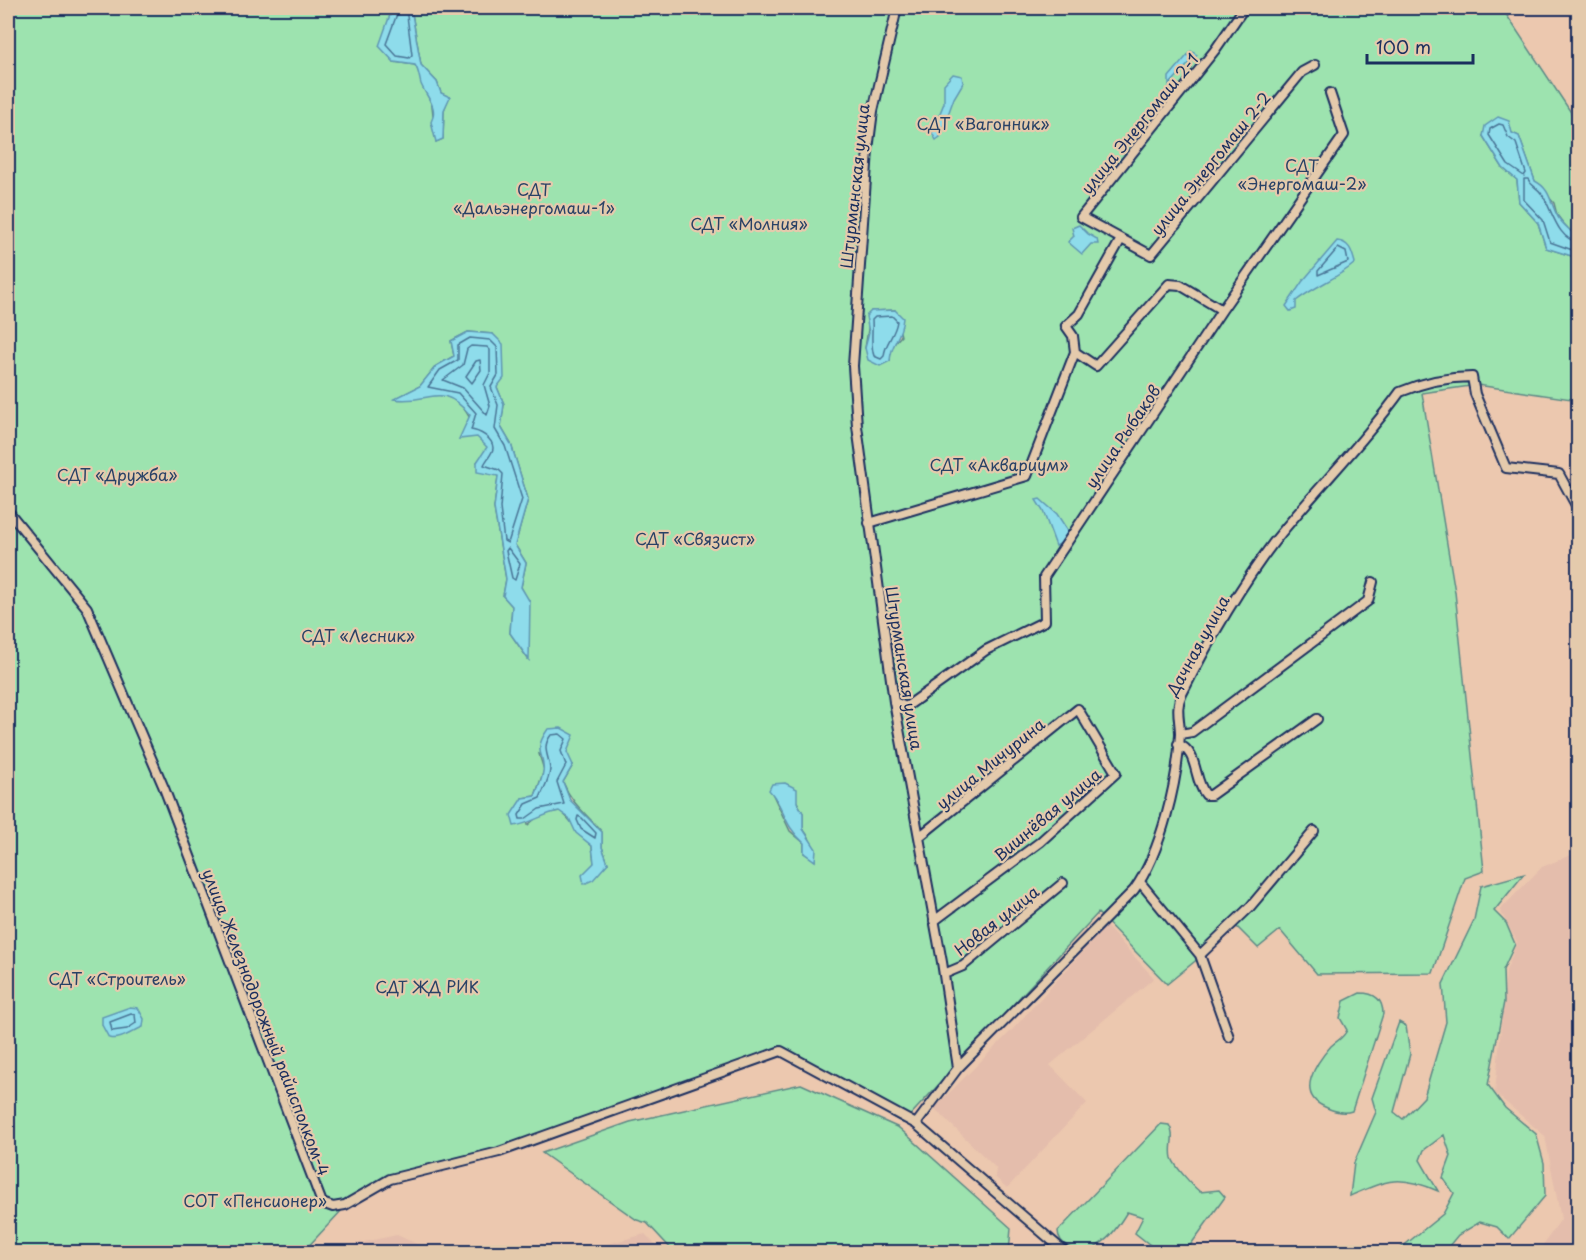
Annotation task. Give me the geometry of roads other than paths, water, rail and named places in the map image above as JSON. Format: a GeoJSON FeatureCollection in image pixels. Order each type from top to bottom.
{"type":"FeatureCollection","features":[{"type":"Feature","properties":{"kind":"street","name":"Штурманская улица"},"geometry":{"type":"LineString","coordinates":[[897,8],[873,111],[868,150],[854,331],[857,426],[894,702],[944,974],[958,1068]]}},
{"type":"Feature","properties":{"kind":"street","name":"улица Энергомаш 2-1"},"geometry":{"type":"LineString","coordinates":[[1121,239],[1081,217],[1215,50],[1244,8]]}},
{"type":"Feature","properties":{"kind":"street","name":"улица Энергомаш 2-2"},"geometry":{"type":"LineString","coordinates":[[1121,239],[1151,255],[1302,72],[1315,65]]}},
{"type":"Feature","properties":{"kind":"street","name":"улица Рыбаков"},"geometry":{"type":"LineString","coordinates":[[894,702],[906,707],[986,650],[1045,621],[1044,577],[1222,310],[1344,135],[1330,93]]}},
{"type":"Feature","properties":{"kind":"street"},"geometry":{"type":"LineString","coordinates":[[869,523],[1026,478],[1075,352],[1073,336],[1066,326],[1079,314],[1121,239]]}},
{"type":"Feature","properties":{"kind":"street"},"geometry":{"type":"LineString","coordinates":[[1075,352],[1096,366],[1169,284],[1180,285],[1222,310]]}},
{"type":"Feature","properties":{"kind":"street","name":"Дачная улица"},"geometry":{"type":"LineString","coordinates":[[958,1068],[1140,882],[1150,864],[1173,790],[1180,734],[1179,700],[1217,629],[1273,544],[1400,392],[1430,381],[1472,377],[1475,394],[1506,468],[1559,474],[1578,509]]}},
{"type":"Feature","properties":{"kind":"street","name":"улица Железнодорожный райисполком-4"},"geometry":{"type":"LineString","coordinates":[[8,510],[87,608],[164,788],[322,1203],[333,1207],[345,1205],[390,1179],[499,1152],[781,1051],[916,1124]]}},
{"type":"Feature","properties":{"kind":"street"},"geometry":{"type":"LineString","coordinates":[[1180,734],[1192,732],[1368,601],[1373,582]]}},
{"type":"Feature","properties":{"kind":"street","name":"улица Мичурина"},"geometry":{"type":"LineString","coordinates":[[920,837],[1078,709]]}},
{"type":"Feature","properties":{"kind":"street","name":"Вишнёвая улица"},"geometry":{"type":"LineString","coordinates":[[934,921],[1040,842],[1116,773],[1078,709]]}},
{"type":"Feature","properties":{"kind":"street"},"geometry":{"type":"LineString","coordinates":[[1178,744],[1189,751],[1202,790],[1206,795],[1210,795],[1317,718]]}},
{"type":"Feature","properties":{"kind":"street"},"geometry":{"type":"LineString","coordinates":[[1200,955],[1250,907],[1314,831]]}},
{"type":"Feature","properties":{"kind":"street"},"geometry":{"type":"LineString","coordinates":[[1140,882],[1200,955],[1229,1036]]}},
{"type":"Feature","properties":{"kind":"street","name":"Новая улица"},"geometry":{"type":"LineString","coordinates":[[944,974],[963,966],[1063,884]]}},
{"type":"Feature","properties":{"kind":"street"},"geometry":{"type":"LineString","coordinates":[[958,1068],[916,1124],[1065,1252]]}},
{"type":"Feature","properties":{"kind":"water"},"geometry":{"type":"Polygon","coordinates":[[[389,8],[411,8],[421,65],[437,82],[441,93],[450,97],[444,110],[443,139],[436,142],[431,122],[433,107],[421,84],[415,65],[394,62],[379,46],[391,12],[389,8]]]}},
{"type":"Feature","properties":{"kind":"water"},"geometry":{"type":"Polygon","coordinates":[[[1191,51],[1197,55],[1169,85],[1169,77],[1191,51]]]}},
{"type":"Feature","properties":{"kind":"water"},"geometry":{"type":"Polygon","coordinates":[[[953,74],[962,76],[963,83],[954,98],[940,137],[936,140],[932,133],[944,103],[944,84],[953,74]]]}},
{"type":"Feature","properties":{"kind":"water"},"geometry":{"type":"Polygon","coordinates":[[[1498,117],[1509,121],[1512,133],[1519,136],[1535,181],[1550,197],[1562,223],[1578,239],[1578,258],[1546,248],[1538,223],[1519,202],[1517,180],[1503,168],[1483,136],[1485,126],[1498,117]]]}},
{"type":"Feature","properties":{"kind":"water"},"geometry":{"type":"Polygon","coordinates":[[[1079,225],[1097,239],[1098,244],[1091,244],[1082,254],[1068,242],[1074,236],[1072,228],[1079,225]]]}},
{"type":"Feature","properties":{"kind":"water"},"geometry":{"type":"Polygon","coordinates":[[[1337,241],[1348,246],[1355,263],[1296,301],[1296,309],[1290,311],[1286,306],[1302,282],[1337,241]]]}},
{"type":"Feature","properties":{"kind":"water"},"geometry":{"type":"Polygon","coordinates":[[[895,310],[903,318],[902,325],[892,349],[890,361],[880,366],[868,360],[865,348],[869,333],[866,316],[871,311],[895,310]]]}},
{"type":"Feature","properties":{"kind":"water"},"geometry":{"type":"Polygon","coordinates":[[[468,332],[493,334],[503,344],[504,378],[497,387],[504,404],[501,427],[511,444],[528,499],[515,545],[526,563],[521,587],[530,602],[529,660],[510,633],[512,606],[503,596],[506,579],[494,508],[498,476],[477,472],[477,462],[487,447],[477,437],[459,439],[470,415],[450,398],[434,396],[406,400],[394,399],[420,386],[436,366],[454,356],[451,341],[468,332]]]}},
{"type":"Feature","properties":{"kind":"water"},"geometry":{"type":"Polygon","coordinates":[[[1040,499],[1057,514],[1068,531],[1065,540],[1056,546],[1043,511],[1036,500],[1040,499]]]}},
{"type":"Feature","properties":{"kind":"water"},"geometry":{"type":"Polygon","coordinates":[[[561,728],[574,735],[567,752],[573,765],[563,782],[570,800],[602,832],[602,847],[608,863],[593,880],[584,884],[582,875],[594,863],[592,846],[576,833],[569,818],[559,811],[514,826],[511,815],[522,798],[535,796],[543,772],[540,743],[548,729],[561,728]]]}},
{"type":"Feature","properties":{"kind":"water"},"geometry":{"type":"Polygon","coordinates":[[[785,783],[797,789],[797,802],[803,813],[803,829],[816,849],[815,861],[804,853],[804,843],[787,822],[769,790],[772,784],[785,783]]]}},
{"type":"Feature","properties":{"kind":"water"},"geometry":{"type":"Polygon","coordinates":[[[130,1007],[138,1008],[144,1019],[143,1027],[122,1037],[109,1038],[102,1025],[102,1017],[130,1007]]]}},
{"type":"Feature","properties":{"kind":"park label","name":"СДТ «Вагонник»"},"geometry":{"type":"Point","coordinates":[983,123]}},
{"type":"Feature","properties":{"kind":"park label","name":"СДТ «Энергомаш-2»"},"geometry":{"type":"Point","coordinates":[1302,174]}},
{"type":"Feature","properties":{"kind":"park label","name":"СДТ «Дальэнергомаш-1»"},"geometry":{"type":"Point","coordinates":[534,198]}},
{"type":"Feature","properties":{"kind":"park label","name":"СДТ «Молния»"},"geometry":{"type":"Point","coordinates":[749,223]}},
{"type":"Feature","properties":{"kind":"park label","name":"СДТ «Аквариум»"},"geometry":{"type":"Point","coordinates":[999,464]}},
{"type":"Feature","properties":{"kind":"park label","name":"СДТ «Дружба»"},"geometry":{"type":"Point","coordinates":[117,474]}},
{"type":"Feature","properties":{"kind":"park label","name":"СДТ «Связист»"},"geometry":{"type":"Point","coordinates":[695,538]}},
{"type":"Feature","properties":{"kind":"park label","name":"СДТ «Лесник»"},"geometry":{"type":"Point","coordinates":[358,635]}},
{"type":"Feature","properties":{"kind":"park label","name":"СДТ «Строитель»"},"geometry":{"type":"Point","coordinates":[117,978]}},
{"type":"Feature","properties":{"kind":"park label","name":"СДТ ЖД РИК"},"geometry":{"type":"Point","coordinates":[427,986]}},
{"type":"Feature","properties":{"kind":"park label","name":"СОТ «Пенсионер»"},"geometry":{"type":"Point","coordinates":[255,1200]}}]}
